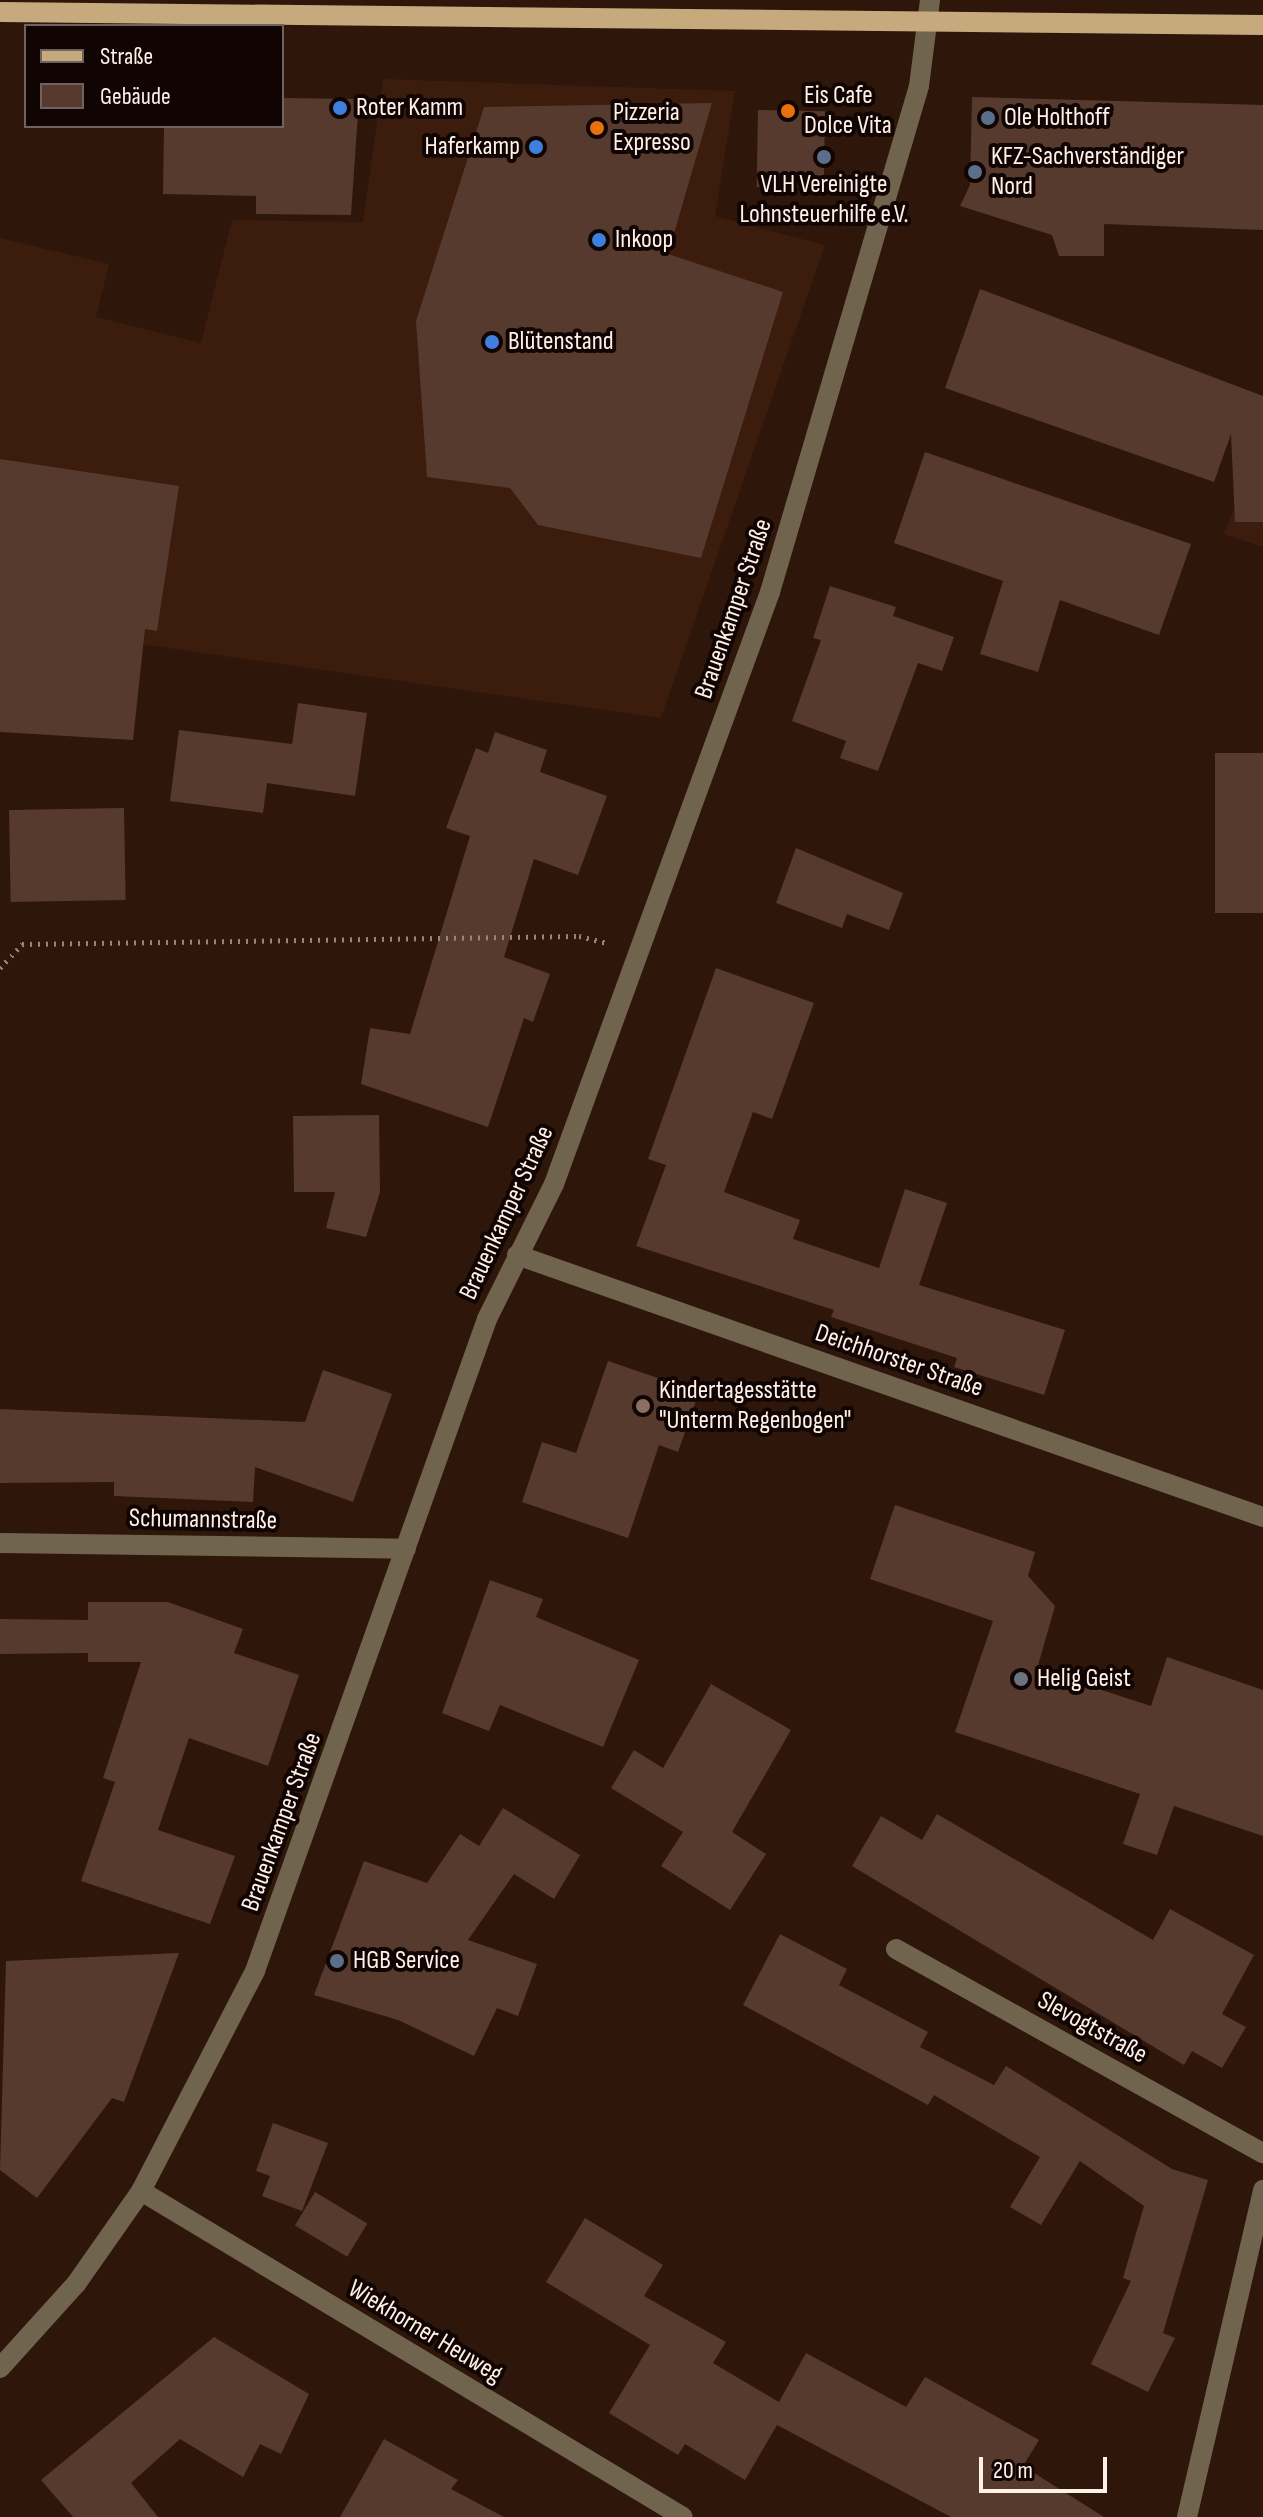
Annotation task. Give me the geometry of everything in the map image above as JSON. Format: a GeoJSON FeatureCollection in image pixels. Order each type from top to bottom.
{"type":"FeatureCollection","features":[{"type":"Feature","properties":{"kind":"main road"},"geometry":{"type":"LineString","coordinates":[[0,12],[930,9],[1263,25]]}},
{"type":"Feature","properties":{"kind":"street","name":"Brauenkamper Straße"},"geometry":{"type":"LineString","coordinates":[[0,2368],[76,2284],[141,2191],[255,1971],[406,1549],[517,1255],[554,1184],[791,526],[919,86],[930,9]]}},
{"type":"Feature","properties":{"kind":"street","name":"Deichhorster Straße"},"geometry":{"type":"LineString","coordinates":[[517,1255],[1263,1517]]}},
{"type":"Feature","properties":{"kind":"street","name":"Schumannstraße"},"geometry":{"type":"LineString","coordinates":[[0,1543],[406,1549]]}},
{"type":"Feature","properties":{"kind":"street","name":"Slevogtstraße"},"geometry":{"type":"LineString","coordinates":[[896,1949],[1263,2153]]}},
{"type":"Feature","properties":{"kind":"street"},"geometry":{"type":"LineString","coordinates":[[1187,2517],[1263,2190]]}},
{"type":"Feature","properties":{"kind":"street","name":"Wiekhorner Heuweg"},"geometry":{"type":"LineString","coordinates":[[141,2191],[683,2517]]}},
{"type":"Feature","properties":{"kind":"path"},"geometry":{"type":"LineString","coordinates":[[0,968],[22,944],[579,936],[639,950]]}},
{"type":"Feature","properties":{"kind":"shaded area"},"geometry":{"type":"Polygon","coordinates":[[[383,79],[735,91],[715,216],[825,245],[661,718],[0,624],[0,238],[109,264],[96,317],[201,343],[232,220],[363,222],[383,79]]]}},
{"type":"Feature","properties":{"kind":"shaded area"},"geometry":{"type":"Polygon","coordinates":[[[1263,431],[1263,547],[1224,534],[1263,431]]]}},
{"type":"Feature","properties":{"kind":"building"},"geometry":{"type":"Polygon","coordinates":[[[972,97],[1263,105],[1263,230],[1104,224],[1104,256],[1059,256],[1052,235],[960,206],[970,185],[972,97]]]}},
{"type":"Feature","properties":{"kind":"building"},"geometry":{"type":"Polygon","coordinates":[[[284,98],[359,99],[351,215],[256,214],[256,196],[163,194],[164,128],[284,128],[284,98]]]}},
{"type":"Feature","properties":{"kind":"building"},"geometry":{"type":"Polygon","coordinates":[[[712,103],[668,254],[783,292],[701,558],[538,525],[510,488],[427,477],[416,321],[484,107],[712,103]]]}},
{"type":"Feature","properties":{"kind":"building"},"geometry":{"type":"Polygon","coordinates":[[[758,110],[825,111],[824,188],[757,187],[758,110]]]}},
{"type":"Feature","properties":{"kind":"building"},"geometry":{"type":"Polygon","coordinates":[[[980,289],[1263,396],[1263,522],[1235,522],[1231,434],[1214,482],[945,388],[980,289]]]}},
{"type":"Feature","properties":{"kind":"building"},"geometry":{"type":"Polygon","coordinates":[[[925,452],[1191,544],[1159,635],[1060,600],[1038,672],[980,654],[1003,581],[894,543],[925,452]]]}},
{"type":"Feature","properties":{"kind":"building"},"geometry":{"type":"Polygon","coordinates":[[[0,459],[179,486],[157,631],[145,629],[133,740],[0,732],[0,459]]]}},
{"type":"Feature","properties":{"kind":"building"},"geometry":{"type":"Polygon","coordinates":[[[830,586],[896,607],[893,616],[954,637],[942,671],[918,663],[878,771],[840,758],[846,741],[792,721],[821,640],[813,638],[830,586]]]}},
{"type":"Feature","properties":{"kind":"building"},"geometry":{"type":"Polygon","coordinates":[[[298,703],[367,713],[355,796],[267,783],[263,813],[170,801],[179,730],[292,744],[298,703]]]}},
{"type":"Feature","properties":{"kind":"building"},"geometry":{"type":"Polygon","coordinates":[[[495,732],[547,750],[540,772],[607,796],[578,875],[534,859],[504,957],[550,974],[533,1022],[524,1018],[488,1127],[361,1084],[370,1028],[410,1034],[470,836],[446,828],[476,748],[488,753],[495,732]]]}},
{"type":"Feature","properties":{"kind":"building"},"geometry":{"type":"Polygon","coordinates":[[[1215,753],[1263,753],[1263,913],[1215,913],[1215,753]]]}},
{"type":"Feature","properties":{"kind":"building"},"geometry":{"type":"Polygon","coordinates":[[[124,808],[126,900],[11,902],[9,810],[124,808]]]}},
{"type":"Feature","properties":{"kind":"building"},"geometry":{"type":"Polygon","coordinates":[[[796,848],[903,893],[889,930],[847,914],[842,928],[776,903],[796,848]]]}},
{"type":"Feature","properties":{"kind":"building"},"geometry":{"type":"Polygon","coordinates":[[[716,968],[814,1003],[772,1119],[753,1112],[724,1192],[800,1220],[793,1239],[879,1268],[905,1189],[947,1203],[919,1285],[1065,1330],[1044,1395],[954,1367],[957,1358],[831,1317],[834,1310],[636,1246],[666,1165],[648,1159],[716,968]]]}},
{"type":"Feature","properties":{"kind":"building"},"geometry":{"type":"Polygon","coordinates":[[[379,1115],[380,1192],[366,1237],[326,1228],[335,1192],[294,1192],[293,1116],[379,1115]]]}},
{"type":"Feature","properties":{"kind":"building"},"geometry":{"type":"Polygon","coordinates":[[[608,1361],[699,1392],[678,1452],[659,1445],[628,1538],[522,1502],[542,1442],[576,1453],[608,1361]]]}},
{"type":"Feature","properties":{"kind":"building"},"geometry":{"type":"Polygon","coordinates":[[[323,1370],[392,1394],[353,1502],[255,1467],[253,1502],[114,1496],[114,1482],[0,1483],[0,1409],[305,1422],[323,1370]]]}},
{"type":"Feature","properties":{"kind":"building","name":"Helig Geist"},"geometry":{"type":"Polygon","coordinates":[[[895,1505],[1035,1552],[1028,1576],[1055,1606],[1037,1669],[1151,1706],[1167,1657],[1263,1690],[1263,1836],[1174,1806],[1157,1855],[1123,1844],[1140,1794],[955,1732],[993,1621],[870,1579],[895,1505]]]}},
{"type":"Feature","properties":{"kind":"building"},"geometry":{"type":"Polygon","coordinates":[[[490,1580],[543,1599],[536,1617],[639,1660],[603,1747],[500,1705],[489,1731],[442,1713],[490,1580]]]}},
{"type":"Feature","properties":{"kind":"building"},"geometry":{"type":"Polygon","coordinates":[[[88,1602],[168,1602],[243,1629],[234,1653],[299,1675],[268,1766],[189,1738],[158,1830],[235,1856],[210,1924],[81,1881],[115,1782],[103,1778],[141,1662],[88,1662],[88,1653],[0,1654],[0,1619],[88,1620],[88,1602]]]}},
{"type":"Feature","properties":{"kind":"building"},"geometry":{"type":"Polygon","coordinates":[[[711,1684],[791,1730],[732,1832],[766,1854],[730,1910],[661,1866],[683,1832],[611,1788],[634,1750],[663,1768],[711,1684]]]}},
{"type":"Feature","properties":{"kind":"building"},"geometry":{"type":"Polygon","coordinates":[[[503,1808],[580,1855],[554,1899],[514,1874],[468,1940],[537,1964],[518,2016],[497,2008],[474,2056],[398,2020],[314,1995],[364,1861],[427,1883],[460,1834],[479,1846],[503,1808]]]}},
{"type":"Feature","properties":{"kind":"building"},"geometry":{"type":"Polygon","coordinates":[[[937,1814],[1153,1940],[1170,1909],[1254,1955],[1222,2014],[1246,2027],[1222,2068],[1192,2051],[1184,2065],[852,1866],[881,1816],[922,1840],[937,1814]]]}},
{"type":"Feature","properties":{"kind":"building"},"geometry":{"type":"Polygon","coordinates":[[[780,1934],[847,1969],[839,1985],[928,2032],[920,2047],[994,2085],[1006,2066],[1172,2169],[1208,2180],[1163,2333],[1175,2338],[1148,2392],[1091,2364],[1131,2281],[1123,2278],[1144,2206],[1080,2161],[1041,2225],[1010,2207],[1040,2157],[934,2095],[928,2105],[743,2005],[780,1934]]]}},
{"type":"Feature","properties":{"kind":"building"},"geometry":{"type":"Polygon","coordinates":[[[179,1953],[124,2102],[112,2098],[37,2198],[0,2170],[6,1961],[179,1953]]]}},
{"type":"Feature","properties":{"kind":"building"},"geometry":{"type":"Polygon","coordinates":[[[273,2123],[328,2143],[302,2211],[262,2196],[270,2176],[256,2171],[273,2123]]]}},
{"type":"Feature","properties":{"kind":"building"},"geometry":{"type":"Polygon","coordinates":[[[315,2192],[367,2223],[347,2257],[295,2225],[315,2192]]]}},
{"type":"Feature","properties":{"kind":"building"},"geometry":{"type":"Polygon","coordinates":[[[585,2218],[663,2265],[644,2296],[726,2342],[713,2363],[779,2402],[806,2353],[906,2407],[925,2377],[1039,2440],[1023,2466],[1104,2517],[951,2517],[777,2425],[745,2480],[685,2444],[678,2455],[609,2413],[650,2345],[546,2282],[585,2218]]]}},
{"type":"Feature","properties":{"kind":"building"},"geometry":{"type":"Polygon","coordinates":[[[214,2337],[309,2394],[281,2454],[260,2444],[243,2477],[180,2439],[131,2483],[158,2517],[73,2517],[41,2480],[214,2337]]]}},
{"type":"Feature","properties":{"kind":"building"},"geometry":{"type":"Polygon","coordinates":[[[384,2439],[458,2480],[451,2489],[504,2517],[340,2517],[384,2439]]]}},
{"type":"Feature","properties":{"kind":"place","name":"Roter Kamm"},"geometry":{"type":"Point","coordinates":[340,108]}},
{"type":"Feature","properties":{"kind":"place","name":"Eis Cafe Dolce Vita"},"geometry":{"type":"Point","coordinates":[788,111]}},
{"type":"Feature","properties":{"kind":"place","name":"Ole Holthoff"},"geometry":{"type":"Point","coordinates":[988,118]}},
{"type":"Feature","properties":{"kind":"place","name":"Pizzeria Expresso"},"geometry":{"type":"Point","coordinates":[597,128]}},
{"type":"Feature","properties":{"kind":"place","name":"Haferkamp"},"geometry":{"type":"Point","coordinates":[536,147]}},
{"type":"Feature","properties":{"kind":"place","name":"VLH Vereinigte Lohnsteuerhilfe e.V."},"geometry":{"type":"Point","coordinates":[824,157]}},
{"type":"Feature","properties":{"kind":"place","name":"KFZ-Sachverständiger Nord"},"geometry":{"type":"Point","coordinates":[975,172]}},
{"type":"Feature","properties":{"kind":"place","name":"Inkoop"},"geometry":{"type":"Point","coordinates":[599,240]}},
{"type":"Feature","properties":{"kind":"place","name":"Blütenstand"},"geometry":{"type":"Point","coordinates":[492,342]}},
{"type":"Feature","properties":{"kind":"place","name":"Kindertagesstätte \"Unterm Regenbogen\""},"geometry":{"type":"Point","coordinates":[643,1406]}},
{"type":"Feature","properties":{"kind":"place","name":"Helig Geist"},"geometry":{"type":"Point","coordinates":[1021,1679]}},
{"type":"Feature","properties":{"kind":"place","name":"HGB Service"},"geometry":{"type":"Point","coordinates":[337,1961]}}]}
